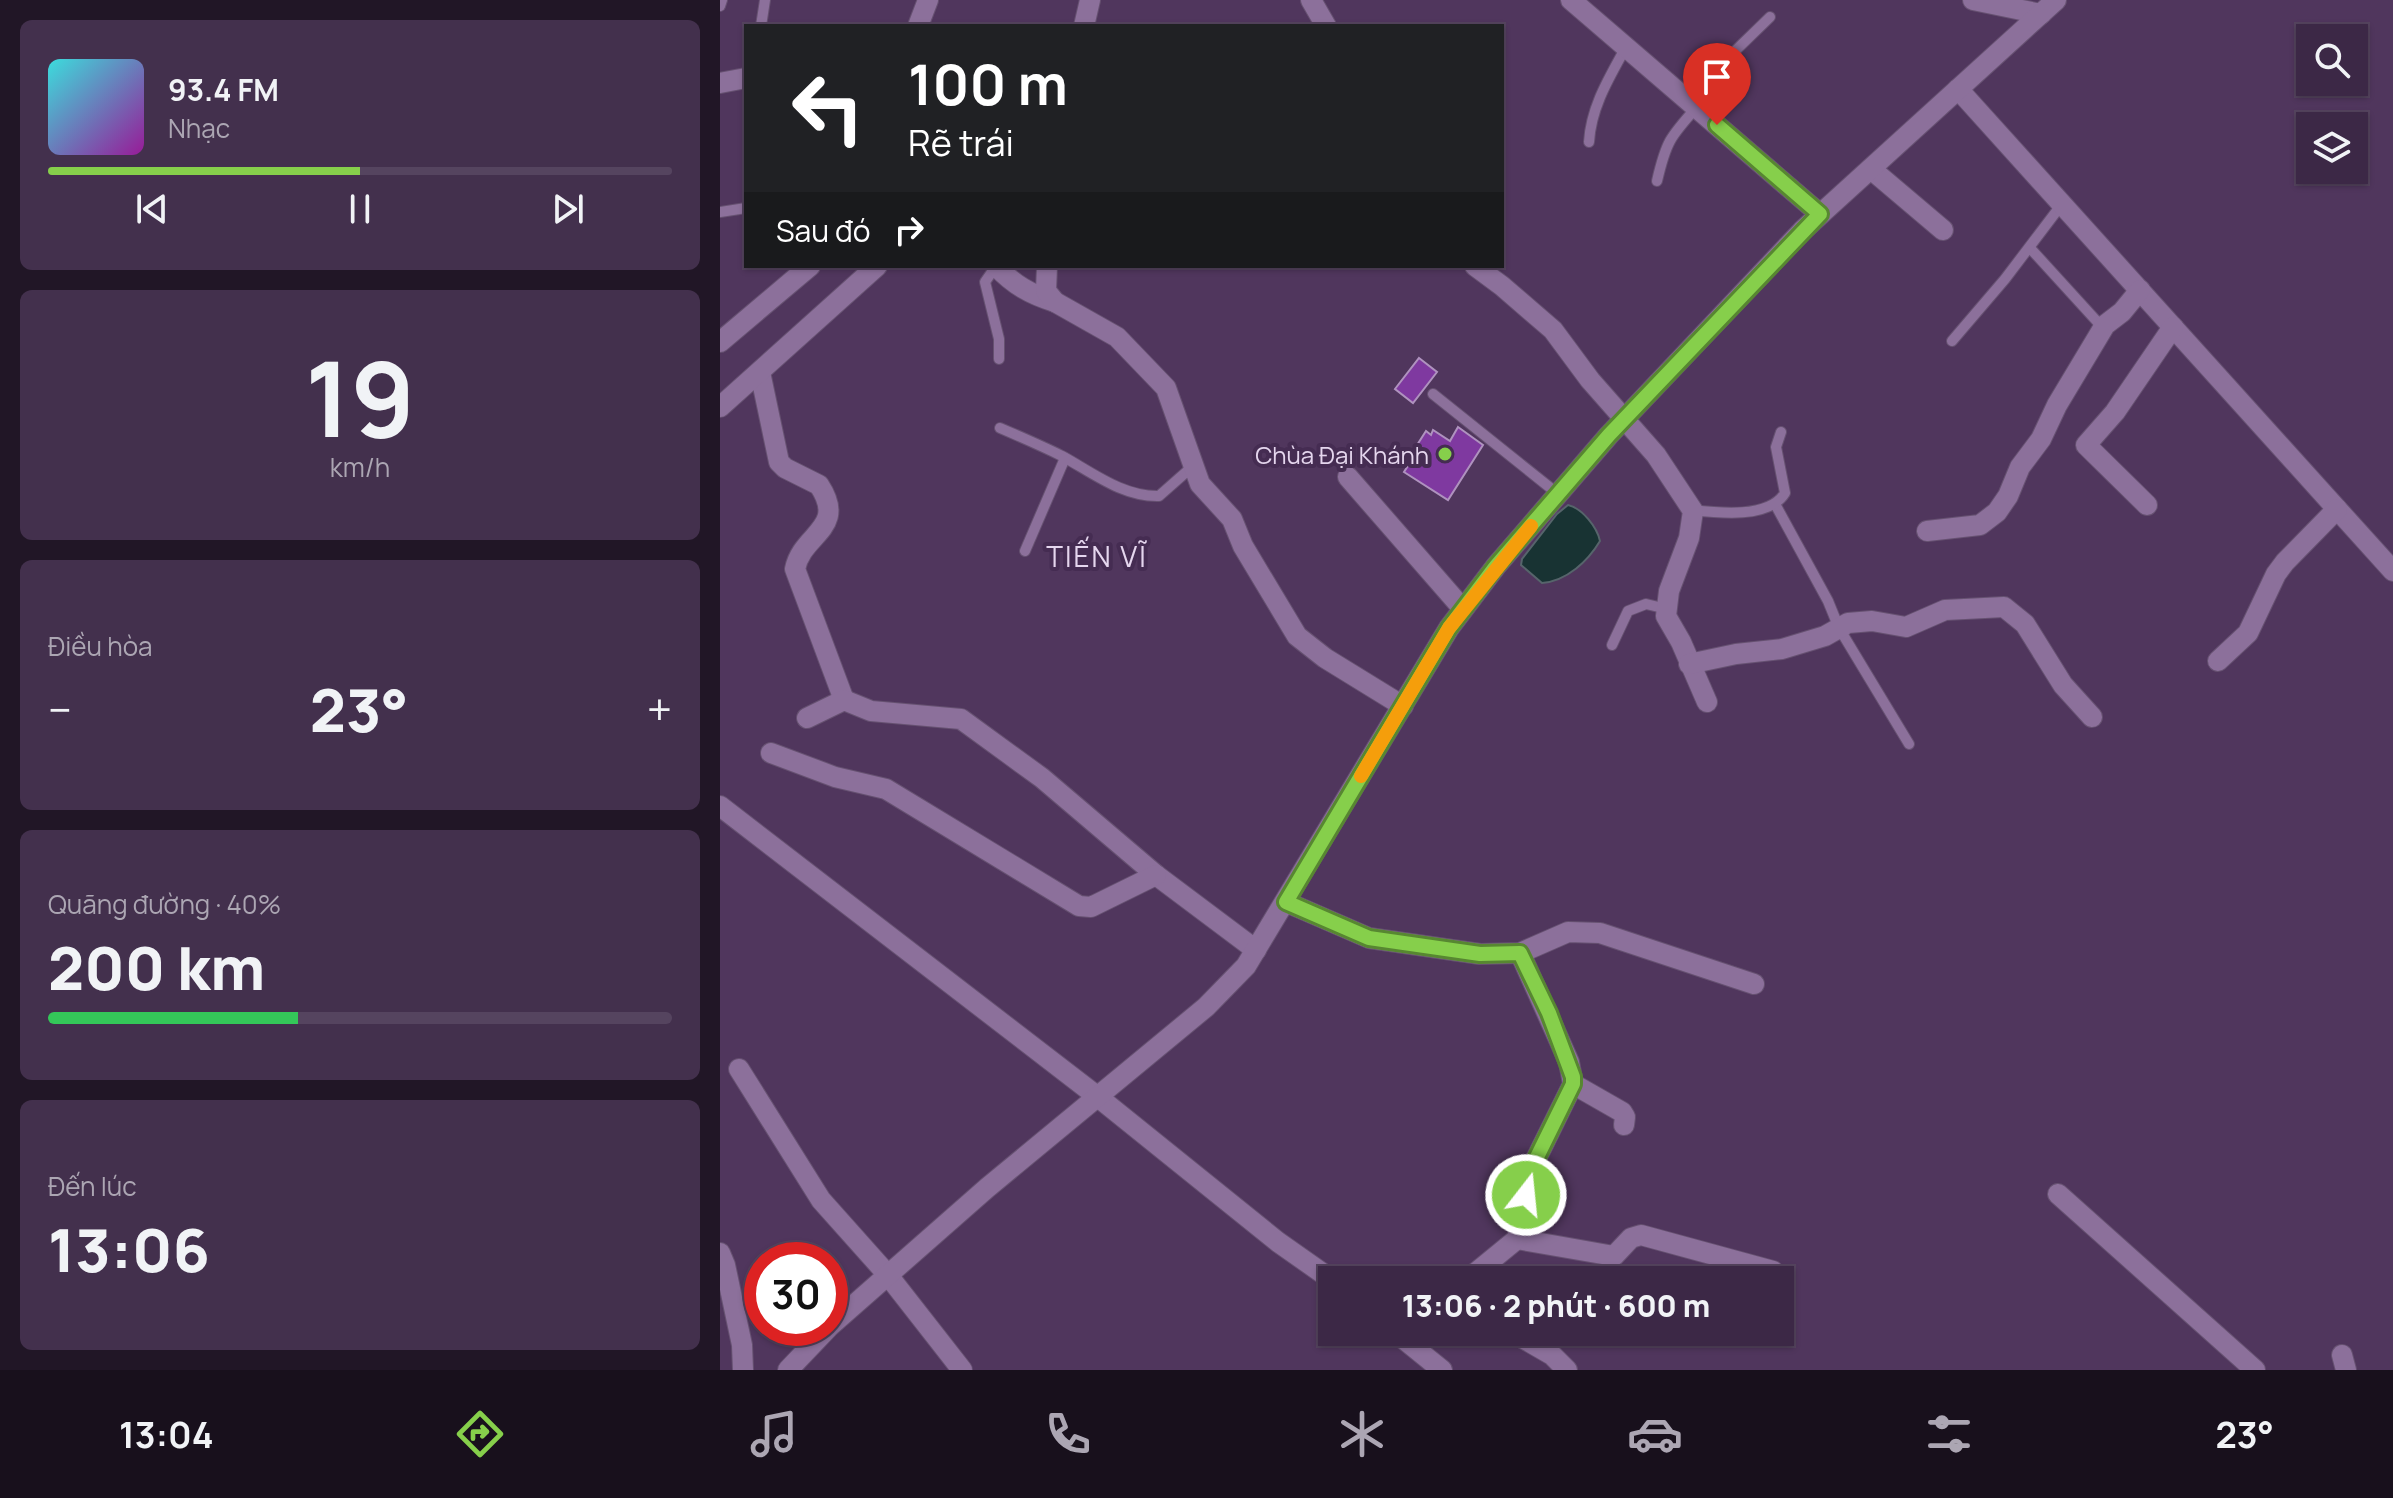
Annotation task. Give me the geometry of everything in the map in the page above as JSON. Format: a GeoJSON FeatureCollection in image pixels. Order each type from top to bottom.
{"type":"FeatureCollection","features":[{"type":"Feature","properties":{"kind":"street"},"geometry":{"type":"LineString","coordinates":[[919,24],[928,0]]}},
{"type":"Feature","properties":{"kind":"street"},"geometry":{"type":"LineString","coordinates":[[1084,24],[1090,0]]}},
{"type":"Feature","properties":{"kind":"street"},"geometry":{"type":"LineString","coordinates":[[1311,0],[1325,24]]}},
{"type":"Feature","properties":{"kind":"street"},"geometry":{"type":"LineString","coordinates":[[1571,0],[1820,214]]}},
{"type":"Feature","properties":{"kind":"street"},"geometry":{"type":"LineString","coordinates":[[1973,0],[2048,7]]}},
{"type":"Feature","properties":{"kind":"street"},"geometry":{"type":"LineString","coordinates":[[848,1310],[1206,1007],[1246,966],[1449,628],[1496,566],[1625,418],[1820,214],[2048,7]]}},
{"type":"Feature","properties":{"kind":"street"},"geometry":{"type":"LineString","coordinates":[[720,83],[744,78]]}},
{"type":"Feature","properties":{"kind":"street"},"geometry":{"type":"LineString","coordinates":[[1958,89],[2393,571]]}},
{"type":"Feature","properties":{"kind":"street"},"geometry":{"type":"LineString","coordinates":[[1871,169],[1943,230]]}},
{"type":"Feature","properties":{"kind":"street"},"geometry":{"type":"LineString","coordinates":[[720,342],[808,268]]}},
{"type":"Feature","properties":{"kind":"street"},"geometry":{"type":"LineString","coordinates":[[720,407],[875,268]]}},
{"type":"Feature","properties":{"kind":"street"},"geometry":{"type":"LineString","coordinates":[[998,268],[1028,293],[1055,302],[1117,337],[1166,388],[1200,484],[1232,519],[1243,546],[1297,636],[1325,658],[1403,706]]}},
{"type":"Feature","properties":{"kind":"street"},"geometry":{"type":"LineString","coordinates":[[1047,268],[1046,291],[1055,302]]}},
{"type":"Feature","properties":{"kind":"street"},"geometry":{"type":"LineString","coordinates":[[1477,268],[1548,325],[1590,380],[1656,455],[1692,510],[1689,538],[1669,591],[1666,616],[1707,702]]}},
{"type":"Feature","properties":{"kind":"street"},"geometry":{"type":"LineString","coordinates":[[1927,531],[1980,525],[1997,512],[2020,467],[2041,439],[2057,405],[2103,328],[2122,312],[2140,290]]}},
{"type":"Feature","properties":{"kind":"street"},"geometry":{"type":"LineString","coordinates":[[2147,505],[2086,445],[2115,412],[2173,327]]}},
{"type":"Feature","properties":{"kind":"street"},"geometry":{"type":"LineString","coordinates":[[760,372],[779,462],[819,485],[829,509],[825,524],[798,559],[795,569],[844,700],[871,711],[961,719],[1042,778],[1156,875],[1256,950]]}},
{"type":"Feature","properties":{"kind":"street"},"geometry":{"type":"LineString","coordinates":[[1348,477],[1463,609]]}},
{"type":"Feature","properties":{"kind":"street"},"geometry":{"type":"LineString","coordinates":[[2218,661],[2248,633],[2276,574],[2285,562],[2337,509]]}},
{"type":"Feature","properties":{"kind":"street"},"geometry":{"type":"LineString","coordinates":[[1689,664],[1782,649],[1825,636],[1848,623],[1872,621],[1906,627],[1945,610],[2004,607],[2025,624],[2063,685],[2092,717]]}},
{"type":"Feature","properties":{"kind":"street"},"geometry":{"type":"LineString","coordinates":[[807,718],[844,700]]}},
{"type":"Feature","properties":{"kind":"street"},"geometry":{"type":"LineString","coordinates":[[771,753],[835,777],[886,789],[1079,906],[1091,907],[1156,875]]}},
{"type":"Feature","properties":{"kind":"street"},"geometry":{"type":"LineString","coordinates":[[720,806],[1318,1270]]}},
{"type":"Feature","properties":{"kind":"street"},"geometry":{"type":"LineString","coordinates":[[1286,902],[1369,938],[1480,954],[1520,953],[1568,932],[1600,933],[1754,984]]}},
{"type":"Feature","properties":{"kind":"street"},"geometry":{"type":"LineString","coordinates":[[1484,1266],[1517,1239],[1537,1157],[1573,1084],[1569,1062],[1520,953]]}},
{"type":"Feature","properties":{"kind":"street"},"geometry":{"type":"LineString","coordinates":[[739,1069],[821,1200],[887,1274],[962,1370]]}},
{"type":"Feature","properties":{"kind":"street"},"geometry":{"type":"LineString","coordinates":[[1573,1084],[1619,1110],[1625,1117],[1624,1125]]}},
{"type":"Feature","properties":{"kind":"street"},"geometry":{"type":"LineString","coordinates":[[2058,1194],[2255,1370]]}},
{"type":"Feature","properties":{"kind":"street"},"geometry":{"type":"LineString","coordinates":[[1517,1239],[1614,1256],[1631,1238],[1641,1235],[1755,1266]]}},
{"type":"Feature","properties":{"kind":"street"},"geometry":{"type":"LineString","coordinates":[[720,1253],[742,1345],[743,1370]]}},
{"type":"Feature","properties":{"kind":"street"},"geometry":{"type":"LineString","coordinates":[[788,1370],[811,1346]]}},
{"type":"Feature","properties":{"kind":"street"},"geometry":{"type":"LineString","coordinates":[[1412,1346],[1442,1370]]}},
{"type":"Feature","properties":{"kind":"street"},"geometry":{"type":"LineString","coordinates":[[1536,1346],[1552,1355],[1567,1370]]}},
{"type":"Feature","properties":{"kind":"lane"},"geometry":{"type":"LineString","coordinates":[[720,6],[722,0]]}},
{"type":"Feature","properties":{"kind":"lane"},"geometry":{"type":"LineString","coordinates":[[761,24],[765,0]]}},
{"type":"Feature","properties":{"kind":"lane"},"geometry":{"type":"LineString","coordinates":[[1657,181],[1664,149],[1689,101],[1770,17]]}},
{"type":"Feature","properties":{"kind":"lane"},"geometry":{"type":"LineString","coordinates":[[1589,142],[1590,121],[1601,92],[1626,47]]}},
{"type":"Feature","properties":{"kind":"lane"},"geometry":{"type":"LineString","coordinates":[[1952,341],[2030,248],[2062,204]]}},
{"type":"Feature","properties":{"kind":"lane"},"geometry":{"type":"LineString","coordinates":[[720,212],[744,208]]}},
{"type":"Feature","properties":{"kind":"lane"},"geometry":{"type":"LineString","coordinates":[[2030,248],[2103,328]]}},
{"type":"Feature","properties":{"kind":"lane"},"geometry":{"type":"LineString","coordinates":[[995,268],[985,282],[999,339],[999,359]]}},
{"type":"Feature","properties":{"kind":"lane"},"geometry":{"type":"LineString","coordinates":[[1433,394],[1558,494]]}},
{"type":"Feature","properties":{"kind":"lane"},"geometry":{"type":"LineString","coordinates":[[1000,428],[1065,458],[1122,490],[1144,496],[1159,496],[1193,466]]}},
{"type":"Feature","properties":{"kind":"lane"},"geometry":{"type":"LineString","coordinates":[[1692,510],[1724,514],[1762,509],[1780,501],[1785,493],[1776,447],[1781,432]]}},
{"type":"Feature","properties":{"kind":"lane"},"geometry":{"type":"LineString","coordinates":[[1025,551],[1065,458]]}},
{"type":"Feature","properties":{"kind":"lane"},"geometry":{"type":"LineString","coordinates":[[1775,504],[1828,601],[1839,628],[1909,744]]}},
{"type":"Feature","properties":{"kind":"lane"},"geometry":{"type":"LineString","coordinates":[[1612,645],[1628,611],[1646,604],[1667,609]]}},
{"type":"Feature","properties":{"kind":"shaded area"},"geometry":{"type":"Polygon","coordinates":[[[1568,505],[1588,519],[1600,541],[1576,569],[1542,583],[1521,565],[1522,559],[1557,514],[1568,505]]]}},
{"type":"Feature","properties":{"kind":"building"},"geometry":{"type":"Polygon","coordinates":[[[1419,358],[1437,372],[1413,403],[1395,389],[1419,358]]]}},
{"type":"Feature","properties":{"kind":"building"},"geometry":{"type":"Polygon","coordinates":[[[1458,427],[1483,445],[1448,500],[1404,472],[1426,431],[1431,435],[1433,430],[1450,441],[1458,427]]]}},
{"type":"Feature","properties":{"kind":"slow traffic"},"geometry":{"type":"LineString","coordinates":[[1361,776],[1449,628],[1531,526]]}},
{"type":"Feature","properties":{"kind":"place","name":"Chùa Đại Khánh"},"geometry":{"type":"Point","coordinates":[1445,454]}},
{"type":"Feature","properties":{"kind":"district","name":"TIẾN VĨ"},"geometry":{"type":"Point","coordinates":[1097,556]}},
{"type":"Feature","properties":{"kind":"route"},"geometry":{"type":"LineString","coordinates":[[1526,1195],[1537,1157],[1573,1084],[1573,1077],[1549,1013],[1520,953],[1480,954],[1369,938],[1286,902],[1449,628],[1496,566],[1609,435],[1820,214],[1717,125]]}}]}
